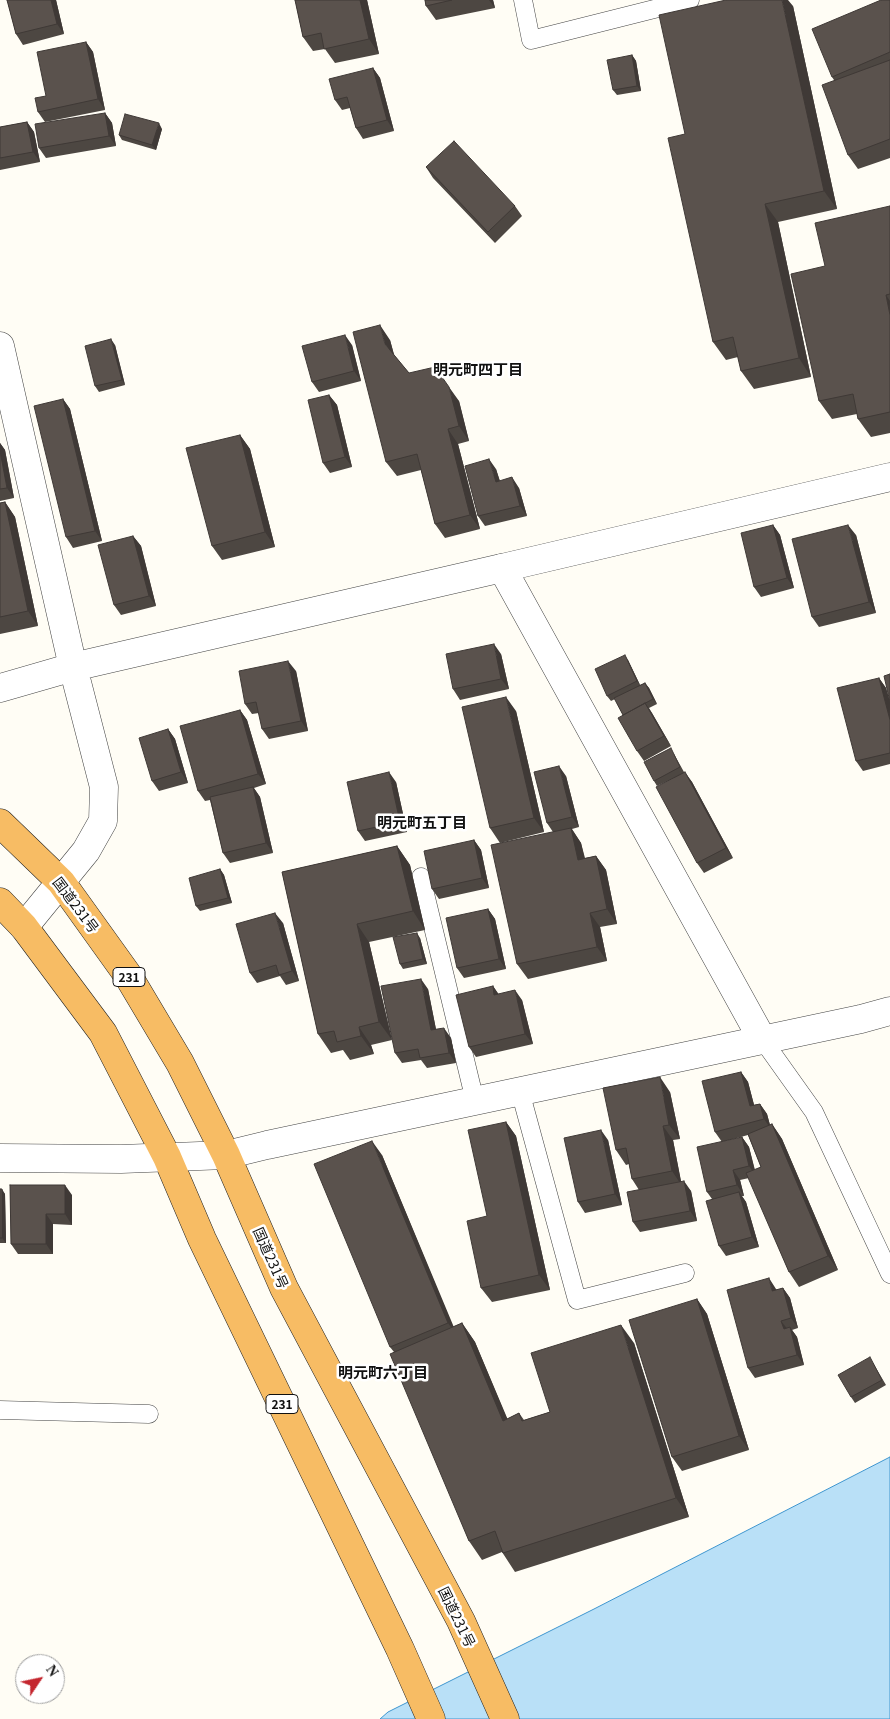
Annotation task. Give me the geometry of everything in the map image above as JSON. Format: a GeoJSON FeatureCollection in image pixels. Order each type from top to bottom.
{"type":"FeatureCollection","features":[{"type":"Feature","properties":{"kind":"highway","name":"国道231号"},"geometry":{"type":"LineString","coordinates":[[0,823],[61,882],[132,982],[180,1063],[226,1156],[284,1288],[460,1621],[505,1719]]}},
{"type":"Feature","properties":{"kind":"highway","name":"231"},"geometry":{"type":"LineString","coordinates":[[0,902],[24,928],[103,1033],[167,1157],[202,1239],[400,1649],[431,1719]]}},
{"type":"Feature","properties":{"kind":"street"},"geometry":{"type":"LineString","coordinates":[[0,346],[73,667],[104,787],[103,821],[86,851],[24,928]]}},
{"type":"Feature","properties":{"kind":"street"},"geometry":{"type":"LineString","coordinates":[[0,688],[73,667],[890,477]]}},
{"type":"Feature","properties":{"kind":"street"},"geometry":{"type":"LineString","coordinates":[[502,568],[762,1039]]}},
{"type":"Feature","properties":{"kind":"street"},"geometry":{"type":"LineString","coordinates":[[0,1158],[121,1159],[226,1156],[890,1011]]}},
{"type":"Feature","properties":{"kind":"lane"},"geometry":{"type":"LineString","coordinates":[[523,0],[531,40],[690,0]]}},
{"type":"Feature","properties":{"kind":"lane"},"geometry":{"type":"LineString","coordinates":[[421,877],[474,1101]]}},
{"type":"Feature","properties":{"kind":"lane"},"geometry":{"type":"LineString","coordinates":[[762,1039],[814,1112],[890,1274]]}},
{"type":"Feature","properties":{"kind":"lane"},"geometry":{"type":"LineString","coordinates":[[520,1091],[577,1300],[685,1273]]}},
{"type":"Feature","properties":{"kind":"lane"},"geometry":{"type":"LineString","coordinates":[[0,1410],[149,1414]]}},
{"type":"Feature","properties":{"kind":"water"},"geometry":{"type":"Polygon","coordinates":[[[890,1457],[890,1719],[380,1719],[388,1712],[890,1457]]]}},
{"type":"Feature","properties":{"kind":"building"},"geometry":{"type":"Polygon","coordinates":[[[7,0],[51,0],[57,24],[16,34],[7,0]]]}},
{"type":"Feature","properties":{"kind":"building"},"geometry":{"type":"Polygon","coordinates":[[[295,0],[360,0],[369,39],[324,49],[321,33],[303,37],[295,0]]]}},
{"type":"Feature","properties":{"kind":"building"},"geometry":{"type":"Polygon","coordinates":[[[425,0],[452,0],[426,6],[425,0]]]}},
{"type":"Feature","properties":{"kind":"building"},"geometry":{"type":"Polygon","coordinates":[[[726,0],[782,0],[824,191],[765,204],[799,358],[741,371],[733,337],[713,342],[668,138],[685,134],[659,15],[726,0]]]}},
{"type":"Feature","properties":{"kind":"building"},"geometry":{"type":"Polygon","coordinates":[[[881,0],[890,0],[890,52],[832,77],[812,29],[881,0]]]}},
{"type":"Feature","properties":{"kind":"building"},"geometry":{"type":"Polygon","coordinates":[[[86,42],[98,99],[38,112],[35,98],[46,96],[37,52],[86,42]]]}},
{"type":"Feature","properties":{"kind":"building"},"geometry":{"type":"Polygon","coordinates":[[[632,55],[637,86],[613,90],[607,60],[632,55]]]}},
{"type":"Feature","properties":{"kind":"building"},"geometry":{"type":"Polygon","coordinates":[[[890,60],[890,139],[848,155],[822,85],[890,60]]]}},
{"type":"Feature","properties":{"kind":"building"},"geometry":{"type":"Polygon","coordinates":[[[373,68],[387,120],[356,128],[347,97],[335,100],[329,79],[373,68]]]}},
{"type":"Feature","properties":{"kind":"building"},"geometry":{"type":"Polygon","coordinates":[[[105,113],[109,136],[39,148],[35,124],[105,113]]]}},
{"type":"Feature","properties":{"kind":"building"},"geometry":{"type":"Polygon","coordinates":[[[125,114],[159,123],[152,145],[119,135],[125,114]]]}},
{"type":"Feature","properties":{"kind":"building"},"geometry":{"type":"Polygon","coordinates":[[[27,122],[33,152],[0,158],[0,127],[27,122]]]}},
{"type":"Feature","properties":{"kind":"building"},"geometry":{"type":"Polygon","coordinates":[[[454,141],[515,206],[488,232],[426,167],[454,141]]]}},
{"type":"Feature","properties":{"kind":"building"},"geometry":{"type":"Polygon","coordinates":[[[890,206],[890,294],[886,295],[890,315],[890,412],[858,419],[853,394],[819,401],[791,274],[825,266],[815,223],[890,206]]]}},
{"type":"Feature","properties":{"kind":"building"},"geometry":{"type":"Polygon","coordinates":[[[380,325],[385,344],[409,373],[435,367],[449,387],[459,426],[448,429],[470,515],[435,524],[417,454],[386,462],[353,332],[380,325]]]}},
{"type":"Feature","properties":{"kind":"building"},"geometry":{"type":"Polygon","coordinates":[[[345,335],[354,371],[312,382],[302,346],[345,335]]]}},
{"type":"Feature","properties":{"kind":"building"},"geometry":{"type":"Polygon","coordinates":[[[111,339],[122,380],[95,386],[85,346],[111,339]]]}},
{"type":"Feature","properties":{"kind":"building"},"geometry":{"type":"Polygon","coordinates":[[[329,395],[345,457],[323,463],[308,400],[329,395]]]}},
{"type":"Feature","properties":{"kind":"building"},"geometry":{"type":"Polygon","coordinates":[[[63,399],[95,531],[66,537],[34,406],[63,399]]]}},
{"type":"Feature","properties":{"kind":"building"},"geometry":{"type":"Polygon","coordinates":[[[240,435],[265,532],[212,546],[186,448],[240,435]]]}},
{"type":"Feature","properties":{"kind":"building"},"geometry":{"type":"Polygon","coordinates":[[[0,451],[7,488],[0,489],[0,451]]]}},
{"type":"Feature","properties":{"kind":"building"},"geometry":{"type":"Polygon","coordinates":[[[489,459],[496,482],[512,477],[520,506],[478,516],[465,466],[489,459]]]}},
{"type":"Feature","properties":{"kind":"building"},"geometry":{"type":"Polygon","coordinates":[[[5,502],[28,611],[0,617],[0,503],[5,502]]]}},
{"type":"Feature","properties":{"kind":"building"},"geometry":{"type":"Polygon","coordinates":[[[773,525],[787,578],[754,587],[741,533],[773,525]]]}},
{"type":"Feature","properties":{"kind":"building"},"geometry":{"type":"Polygon","coordinates":[[[848,525],[869,602],[812,617],[792,539],[848,525]]]}},
{"type":"Feature","properties":{"kind":"building"},"geometry":{"type":"Polygon","coordinates":[[[133,536],[149,596],[114,605],[98,545],[133,536]]]}},
{"type":"Feature","properties":{"kind":"building"},"geometry":{"type":"Polygon","coordinates":[[[494,644],[501,679],[453,689],[446,654],[494,644]]]}},
{"type":"Feature","properties":{"kind":"building"},"geometry":{"type":"Polygon","coordinates":[[[625,655],[637,681],[607,696],[595,669],[625,655]]]}},
{"type":"Feature","properties":{"kind":"building"},"geometry":{"type":"Polygon","coordinates":[[[288,661],[301,721],[262,729],[256,702],[245,704],[239,671],[288,661]]]}},
{"type":"Feature","properties":{"kind":"building"},"geometry":{"type":"Polygon","coordinates":[[[890,674],[890,702],[884,676],[890,674]]]}},
{"type":"Feature","properties":{"kind":"building"},"geometry":{"type":"Polygon","coordinates":[[[879,678],[890,720],[890,753],[856,761],[837,688],[879,678]]]}},
{"type":"Feature","properties":{"kind":"building"},"geometry":{"type":"Polygon","coordinates":[[[645,683],[653,699],[623,715],[614,698],[645,683]]]}},
{"type":"Feature","properties":{"kind":"building"},"geometry":{"type":"Polygon","coordinates":[[[506,697],[534,818],[490,828],[462,707],[506,697]]]}},
{"type":"Feature","properties":{"kind":"building"},"geometry":{"type":"Polygon","coordinates":[[[645,703],[664,736],[637,751],[618,718],[645,703]]]}},
{"type":"Feature","properties":{"kind":"building"},"geometry":{"type":"Polygon","coordinates":[[[240,710],[258,774],[198,791],[180,726],[240,710]]]}},
{"type":"Feature","properties":{"kind":"building"},"geometry":{"type":"Polygon","coordinates":[[[168,729],[181,772],[152,781],[139,738],[168,729]]]}},
{"type":"Feature","properties":{"kind":"building"},"geometry":{"type":"Polygon","coordinates":[[[671,748],[680,767],[654,781],[644,762],[671,748]]]}},
{"type":"Feature","properties":{"kind":"building"},"geometry":{"type":"Polygon","coordinates":[[[559,766],[572,817],[547,823],[534,772],[559,766]]]}},
{"type":"Feature","properties":{"kind":"building"},"geometry":{"type":"Polygon","coordinates":[[[389,772],[400,822],[358,831],[347,782],[389,772]]]}},
{"type":"Feature","properties":{"kind":"building"},"geometry":{"type":"Polygon","coordinates":[[[685,772],[726,848],[697,863],[656,787],[685,772]]]}},
{"type":"Feature","properties":{"kind":"building"},"geometry":{"type":"Polygon","coordinates":[[[253,787],[266,843],[223,853],[210,797],[253,787]]]}},
{"type":"Feature","properties":{"kind":"building"},"geometry":{"type":"Polygon","coordinates":[[[571,828],[578,860],[596,856],[607,909],[590,913],[597,947],[517,964],[491,845],[571,828]]]}},
{"type":"Feature","properties":{"kind":"building"},"geometry":{"type":"Polygon","coordinates":[[[474,840],[482,878],[432,889],[424,851],[474,840]]]}},
{"type":"Feature","properties":{"kind":"building"},"geometry":{"type":"Polygon","coordinates":[[[397,846],[413,911],[357,924],[379,1022],[359,1027],[361,1036],[337,1042],[334,1031],[318,1034],[282,872],[397,846]]]}},
{"type":"Feature","properties":{"kind":"building"},"geometry":{"type":"Polygon","coordinates":[[[220,869],[228,898],[196,906],[189,878],[220,869]]]}},
{"type":"Feature","properties":{"kind":"building"},"geometry":{"type":"Polygon","coordinates":[[[488,909],[499,959],[457,968],[446,918],[488,909]]]}},
{"type":"Feature","properties":{"kind":"building"},"geometry":{"type":"Polygon","coordinates":[[[275,913],[292,971],[279,975],[276,965],[250,973],[236,924],[275,913]]]}},
{"type":"Feature","properties":{"kind":"building"},"geometry":{"type":"Polygon","coordinates":[[[417,933],[423,959],[400,964],[393,937],[417,933]]]}},
{"type":"Feature","properties":{"kind":"building"},"geometry":{"type":"Polygon","coordinates":[[[421,979],[431,1030],[444,1028],[449,1053],[420,1058],[418,1049],[395,1053],[381,986],[421,979]]]}},
{"type":"Feature","properties":{"kind":"building"},"geometry":{"type":"Polygon","coordinates":[[[493,986],[494,995],[515,990],[525,1034],[469,1047],[456,995],[493,986]]]}},
{"type":"Feature","properties":{"kind":"building"},"geometry":{"type":"Polygon","coordinates":[[[741,1072],[750,1106],[760,1104],[764,1119],[715,1132],[702,1081],[741,1072]]]}},
{"type":"Feature","properties":{"kind":"building"},"geometry":{"type":"Polygon","coordinates":[[[660,1077],[669,1125],[663,1126],[672,1171],[632,1179],[626,1148],[616,1150],[603,1088],[660,1077]]]}},
{"type":"Feature","properties":{"kind":"building"},"geometry":{"type":"Polygon","coordinates":[[[506,1122],[539,1275],[481,1288],[467,1221],[487,1216],[468,1130],[506,1122]]]}},
{"type":"Feature","properties":{"kind":"building"},"geometry":{"type":"Polygon","coordinates":[[[772,1124],[828,1256],[789,1272],[746,1173],[761,1167],[748,1134],[772,1124]]]}},
{"type":"Feature","properties":{"kind":"building"},"geometry":{"type":"Polygon","coordinates":[[[601,1130],[615,1194],[578,1202],[564,1138],[601,1130]]]}},
{"type":"Feature","properties":{"kind":"building"},"geometry":{"type":"Polygon","coordinates":[[[742,1137],[749,1166],[733,1170],[737,1185],[707,1192],[697,1147],[742,1137]]]}},
{"type":"Feature","properties":{"kind":"building"},"geometry":{"type":"Polygon","coordinates":[[[372,1141],[448,1323],[390,1347],[314,1164],[372,1141]]]}},
{"type":"Feature","properties":{"kind":"building"},"geometry":{"type":"Polygon","coordinates":[[[684,1181],[690,1211],[633,1222],[627,1192],[684,1181]]]}},
{"type":"Feature","properties":{"kind":"building"},"geometry":{"type":"Polygon","coordinates":[[[10,1185],[65,1185],[65,1214],[46,1214],[46,1244],[11,1244],[10,1185]]]}},
{"type":"Feature","properties":{"kind":"building"},"geometry":{"type":"Polygon","coordinates":[[[0,1189],[2,1189],[2,1238],[0,1238],[0,1189]]]}},
{"type":"Feature","properties":{"kind":"building"},"geometry":{"type":"Polygon","coordinates":[[[739,1192],[752,1237],[719,1246],[706,1201],[739,1192]]]}},
{"type":"Feature","properties":{"kind":"building"},"geometry":{"type":"Polygon","coordinates":[[[769,1278],[772,1291],[783,1288],[791,1318],[781,1321],[784,1329],[790,1327],[797,1355],[748,1368],[727,1290],[769,1278]]]}},
{"type":"Feature","properties":{"kind":"building"},"geometry":{"type":"Polygon","coordinates":[[[697,1299],[739,1436],[672,1457],[629,1320],[697,1299]]]}},
{"type":"Feature","properties":{"kind":"building"},"geometry":{"type":"Polygon","coordinates":[[[462,1323],[503,1421],[519,1413],[522,1421],[550,1412],[531,1353],[621,1325],[676,1498],[503,1553],[495,1531],[469,1541],[390,1354],[462,1323]]]}},
{"type":"Feature","properties":{"kind":"building"},"geometry":{"type":"Polygon","coordinates":[[[870,1357],[882,1380],[851,1397],[838,1375],[870,1357]]]}},
{"type":"Feature","properties":{"kind":"district","name":"明元町四丁目"},"geometry":{"type":"Point","coordinates":[478,369]}},
{"type":"Feature","properties":{"kind":"district","name":"明元町五丁目"},"geometry":{"type":"Point","coordinates":[422,822]}},
{"type":"Feature","properties":{"kind":"district","name":"明元町六丁目"},"geometry":{"type":"Point","coordinates":[383,1372]}}]}
